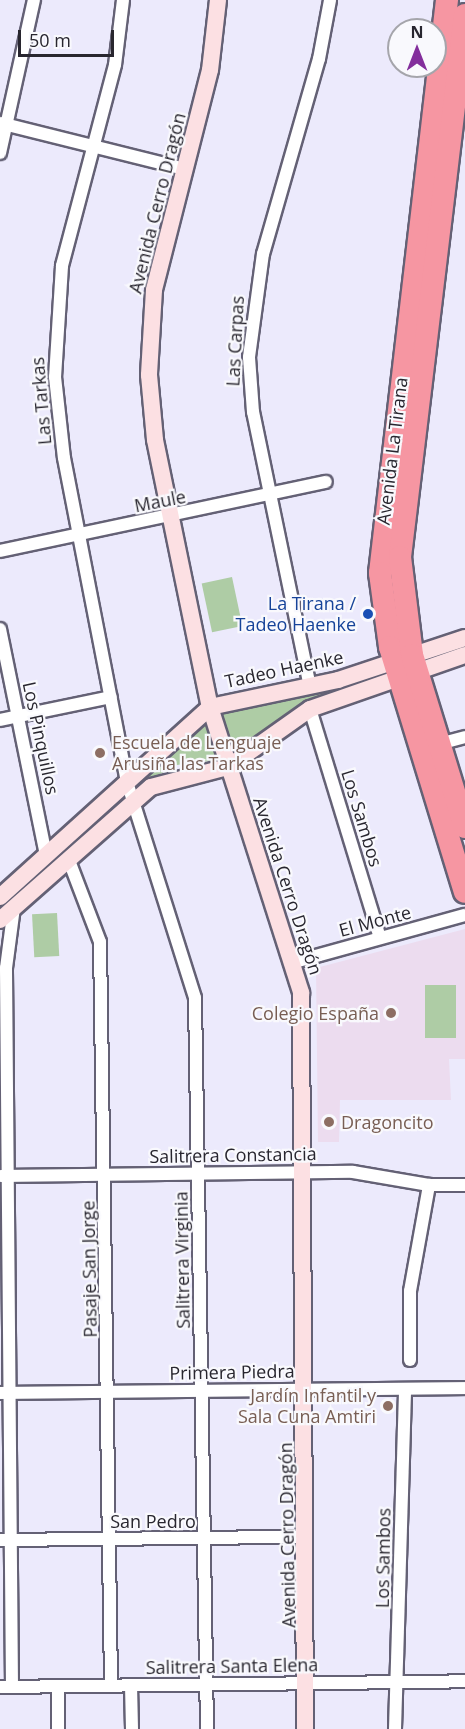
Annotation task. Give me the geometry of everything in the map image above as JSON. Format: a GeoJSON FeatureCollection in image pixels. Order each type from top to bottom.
{"type":"FeatureCollection","features":[{"type":"Feature","properties":{"kind":"highway","name":"Avenida La Tirana"},"geometry":{"type":"LineString","coordinates":[[447,0],[381,549],[381,596],[405,666],[465,892]]}},
{"type":"Feature","properties":{"kind":"highway","name":"Avenida La Tirana"},"geometry":{"type":"LineString","coordinates":[[465,15],[400,557],[405,666],[439,744],[465,827]]}},
{"type":"Feature","properties":{"kind":"street"},"geometry":{"type":"LineString","coordinates":[[0,153],[4,124],[33,0]]}},
{"type":"Feature","properties":{"kind":"street","name":"Las Tarkas"},"geometry":{"type":"LineString","coordinates":[[123,0],[118,49],[62,266],[55,334],[60,431],[132,801]]}},
{"type":"Feature","properties":{"kind":"street","name":"Avenida Cerro Dragón"},"geometry":{"type":"LineString","coordinates":[[218,0],[210,70],[157,271],[149,331],[152,418],[210,707],[294,962],[302,1000],[308,1683],[305,1729]]}},
{"type":"Feature","properties":{"kind":"street","name":"Las Carpas"},"geometry":{"type":"LineString","coordinates":[[310,687],[270,498],[249,383],[251,321],[262,254],[319,60],[330,0]]}},
{"type":"Feature","properties":{"kind":"street"},"geometry":{"type":"LineString","coordinates":[[4,124],[184,169]]}},
{"type":"Feature","properties":{"kind":"street","name":"Maule"},"geometry":{"type":"LineString","coordinates":[[0,551],[270,498],[326,482]]}},
{"type":"Feature","properties":{"kind":"street","name":"Los Pinquillos"},"geometry":{"type":"LineString","coordinates":[[0,629],[46,855]]}},
{"type":"Feature","properties":{"kind":"street","name":"Tadeo Haenke"},"geometry":{"type":"LineString","coordinates":[[0,920],[132,801],[169,779],[228,767],[310,709],[465,638]]}},
{"type":"Feature","properties":{"kind":"street","name":"Tadeo Haenke"},"geometry":{"type":"LineString","coordinates":[[0,897],[210,707],[465,655]]}},
{"type":"Feature","properties":{"kind":"street"},"geometry":{"type":"LineString","coordinates":[[0,720],[111,697]]}},
{"type":"Feature","properties":{"kind":"street","name":"Los Sambos"},"geometry":{"type":"LineString","coordinates":[[310,709],[380,938]]}},
{"type":"Feature","properties":{"kind":"street"},"geometry":{"type":"LineString","coordinates":[[439,744],[465,737]]}},
{"type":"Feature","properties":{"kind":"street","name":"Salitrera Virginia"},"geometry":{"type":"LineString","coordinates":[[132,801],[195,998],[207,1729]]}},
{"type":"Feature","properties":{"kind":"street","name":"Pasaje San Jorge"},"geometry":{"type":"LineString","coordinates":[[68,858],[100,942],[106,1175],[111,1686]]}},
{"type":"Feature","properties":{"kind":"street"},"geometry":{"type":"LineString","coordinates":[[6,1687],[4,1176],[6,960],[14,907]]}},
{"type":"Feature","properties":{"kind":"street","name":"El Monte"},"geometry":{"type":"LineString","coordinates":[[294,962],[465,915]]}},
{"type":"Feature","properties":{"kind":"street","name":"Salitrera Constancia"},"geometry":{"type":"LineString","coordinates":[[4,1176],[367,1173],[429,1185],[465,1185]]}},
{"type":"Feature","properties":{"kind":"street"},"geometry":{"type":"LineString","coordinates":[[410,1360],[410,1291],[429,1185]]}},
{"type":"Feature","properties":{"kind":"street","name":"Primera Piedra"},"geometry":{"type":"LineString","coordinates":[[5,1393],[465,1388]]}},
{"type":"Feature","properties":{"kind":"street","name":"Los Sambos"},"geometry":{"type":"LineString","coordinates":[[395,1729],[405,1389]]}},
{"type":"Feature","properties":{"kind":"street","name":"San Pedro"},"geometry":{"type":"LineString","coordinates":[[5,1540],[306,1537]]}},
{"type":"Feature","properties":{"kind":"street","name":"Salitrera Santa Elena"},"geometry":{"type":"LineString","coordinates":[[6,1687],[465,1681]]}},
{"type":"Feature","properties":{"kind":"street"},"geometry":{"type":"LineString","coordinates":[[131,1685],[132,1729]]}},
{"type":"Feature","properties":{"kind":"street"},"geometry":{"type":"LineString","coordinates":[[57,1686],[58,1729]]}},
{"type":"Feature","properties":{"kind":"shaded area","name":"Colegio España"},"geometry":{"type":"Polygon","coordinates":[[[465,929],[465,1059],[449,1059],[451,1100],[340,1100],[339,1142],[318,1142],[316,968],[465,929]]]}},
{"type":"Feature","properties":{"kind":"green space"},"geometry":{"type":"Polygon","coordinates":[[[232,577],[242,626],[212,632],[202,583],[232,577]]]}},
{"type":"Feature","properties":{"kind":"green space"},"geometry":{"type":"Polygon","coordinates":[[[383,668],[386,675],[310,700],[232,753],[219,712],[259,706],[383,668]]]}},
{"type":"Feature","properties":{"kind":"green space"},"geometry":{"type":"Polygon","coordinates":[[[205,719],[219,760],[177,765],[149,780],[145,776],[205,719]]]}},
{"type":"Feature","properties":{"kind":"green space"},"geometry":{"type":"Polygon","coordinates":[[[57,913],[59,956],[34,957],[32,914],[57,913]]]}},
{"type":"Feature","properties":{"kind":"green space"},"geometry":{"type":"Polygon","coordinates":[[[425,985],[456,985],[456,1038],[425,1038],[425,985]]]}},
{"type":"Feature","properties":{"kind":"place","name":"La Tirana / Tadeo Haenke"},"geometry":{"type":"Point","coordinates":[368,614]}},
{"type":"Feature","properties":{"kind":"place","name":"Escuela de Lenguaje Arusiña las Tarkas"},"geometry":{"type":"Point","coordinates":[100,753]}},
{"type":"Feature","properties":{"kind":"place","name":"Colegio España"},"geometry":{"type":"Point","coordinates":[391,1013]}},
{"type":"Feature","properties":{"kind":"place","name":"Dragoncito"},"geometry":{"type":"Point","coordinates":[329,1122]}},
{"type":"Feature","properties":{"kind":"place","name":"Jardín Infantil y Sala Cuna Amtiri"},"geometry":{"type":"Point","coordinates":[388,1406]}}]}
